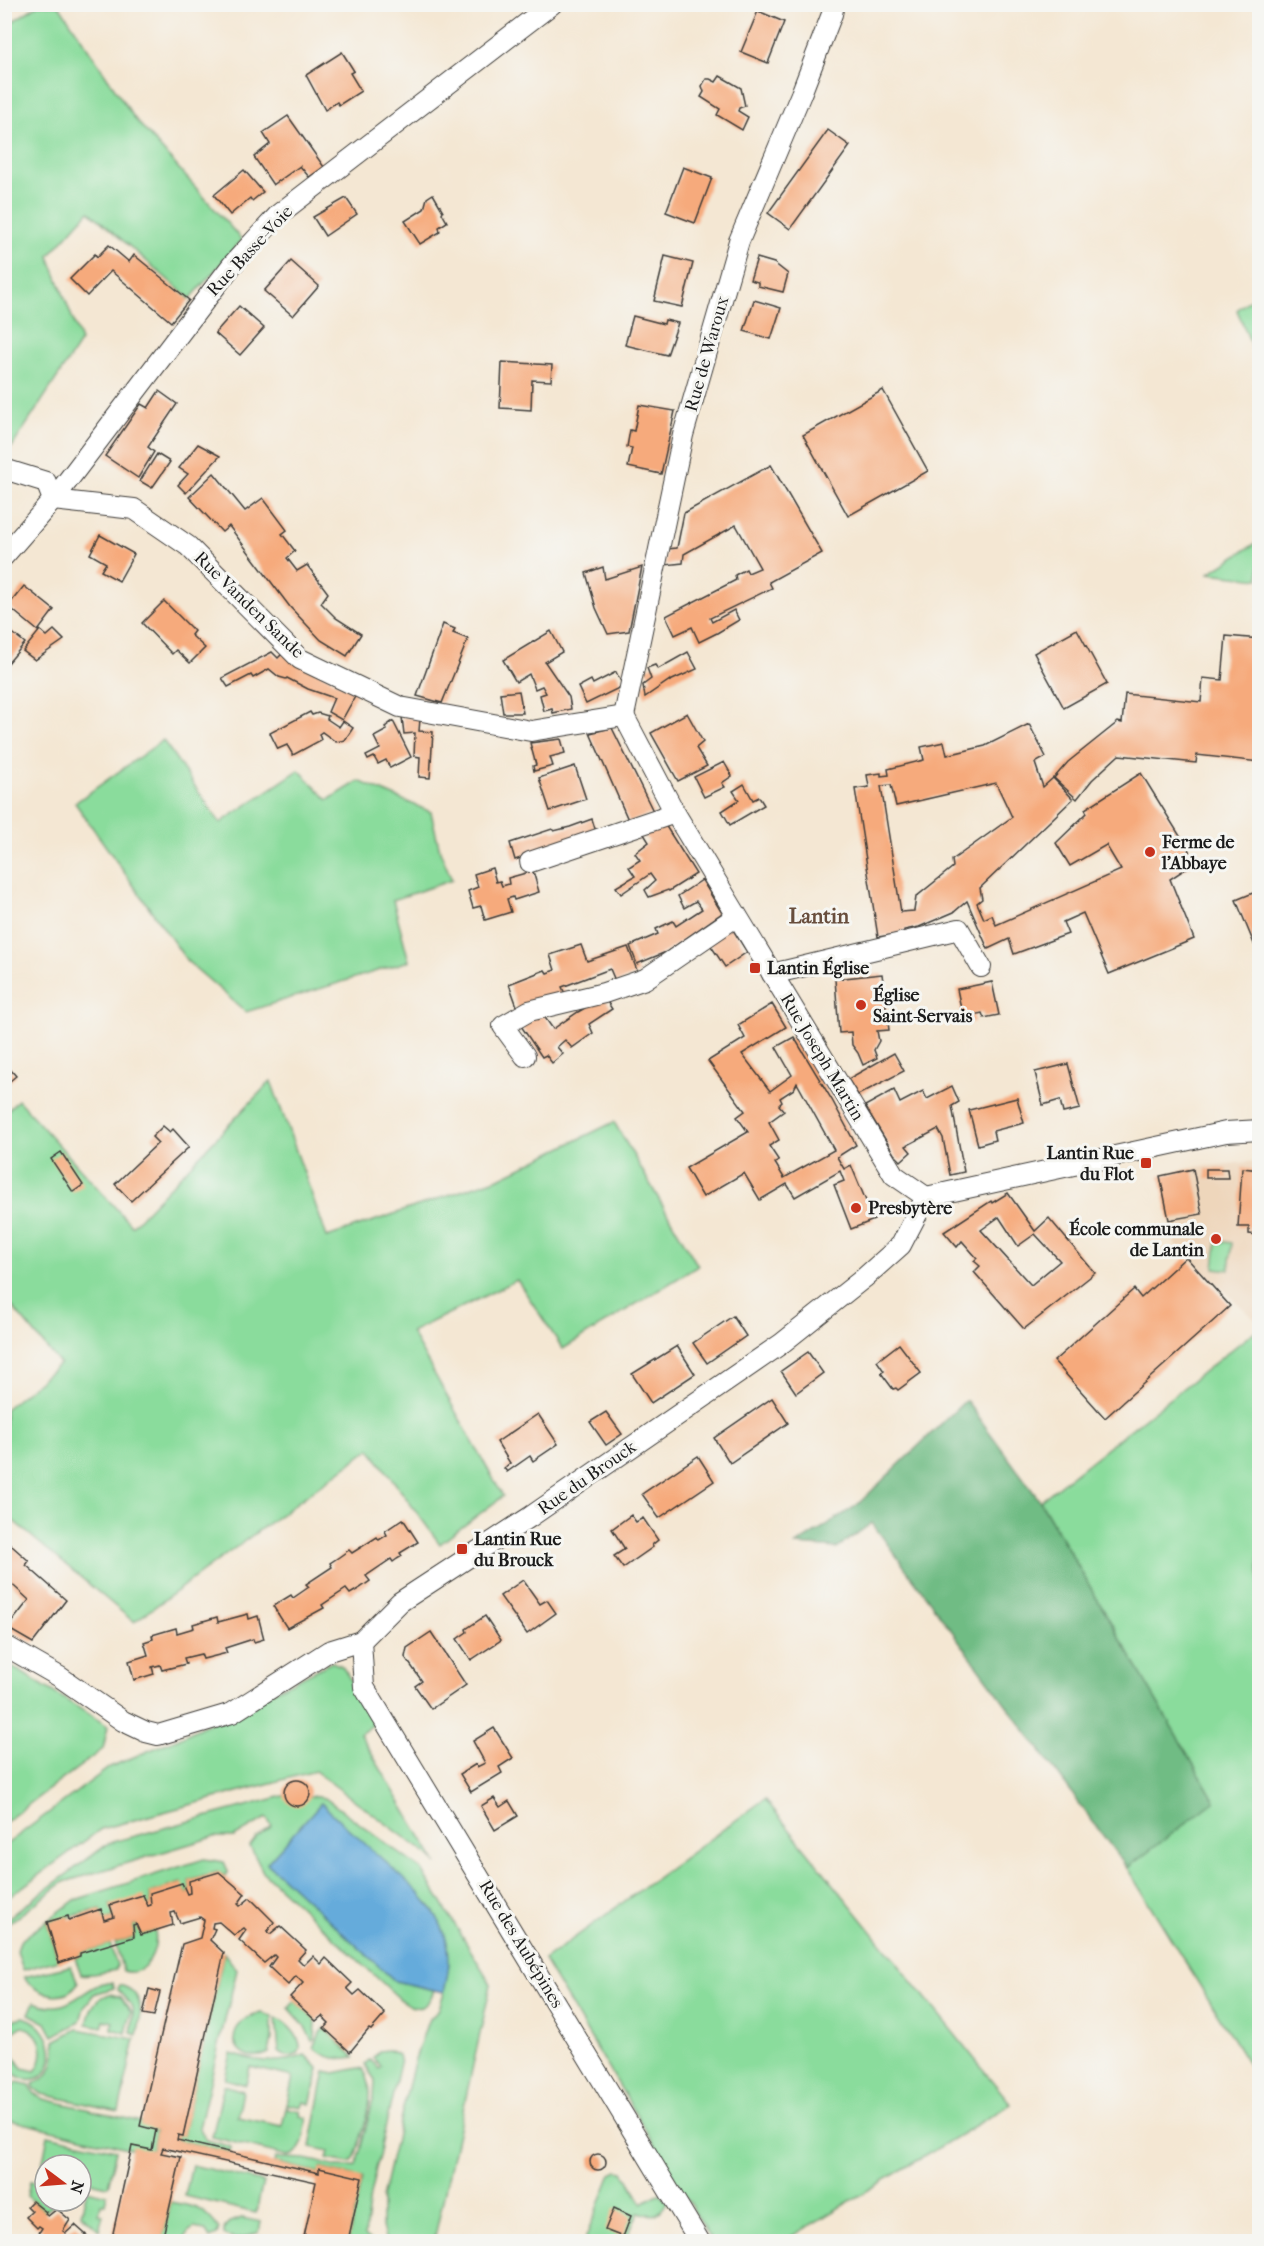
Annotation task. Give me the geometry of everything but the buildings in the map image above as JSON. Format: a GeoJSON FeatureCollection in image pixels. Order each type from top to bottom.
{"type":"FeatureCollection","features":[{"type":"Feature","properties":{"kind":"street","name":"Rue Basse-Voie"},"geometry":{"type":"LineString","coordinates":[[4,556],[53,500],[232,265],[279,214],[552,4]]}},
{"type":"Feature","properties":{"kind":"street","name":"Rue de Waroux"},"geometry":{"type":"LineString","coordinates":[[624,716],[683,435],[740,241],[801,94],[834,4]]}},
{"type":"Feature","properties":{"kind":"street"},"geometry":{"type":"LineString","coordinates":[[4,469],[46,482],[53,500]]}},
{"type":"Feature","properties":{"kind":"street","name":"Rue Vanden Sande"},"geometry":{"type":"LineString","coordinates":[[53,500],[134,508],[188,546],[300,659],[400,707],[531,731],[624,716]]}},
{"type":"Feature","properties":{"kind":"street","name":"Rue Joseph Martin"},"geometry":{"type":"LineString","coordinates":[[624,716],[675,813],[894,1175],[927,1197]]}},
{"type":"Feature","properties":{"kind":"street"},"geometry":{"type":"LineString","coordinates":[[530,862],[675,813]]}},
{"type":"Feature","properties":{"kind":"street"},"geometry":{"type":"LineString","coordinates":[[525,1056],[503,1026],[529,1011],[604,993],[645,979],[736,916]]}},
{"type":"Feature","properties":{"kind":"street"},"geometry":{"type":"LineString","coordinates":[[772,974],[959,929],[981,966]]}},
{"type":"Feature","properties":{"kind":"street"},"geometry":{"type":"LineString","coordinates":[[927,1197],[1226,1132],[1260,1130]]}},
{"type":"Feature","properties":{"kind":"street","name":"Rue du Brouck"},"geometry":{"type":"LineString","coordinates":[[4,1645],[60,1677],[123,1721],[146,1732],[158,1734],[232,1713],[329,1650],[361,1641],[400,1602],[531,1517],[781,1344],[864,1278],[901,1245],[927,1197]]}},
{"type":"Feature","properties":{"kind":"street","name":"Rue des Aubépines"},"geometry":{"type":"LineString","coordinates":[[361,1641],[364,1687],[700,2241]]}},
{"type":"Feature","properties":{"kind":"shaded area","name":"École communale de Lantin"},"geometry":{"type":"Polygon","coordinates":[[[1259,1161],[1259,1323],[1175,1245],[1160,1175],[1196,1167],[1259,1161]]]}},
{"type":"Feature","properties":{"kind":"green space"},"geometry":{"type":"Polygon","coordinates":[[[38,5],[59,5],[135,119],[242,240],[190,299],[89,211],[49,256],[81,341],[12,447],[4,436],[4,27],[38,5]]]}},
{"type":"Feature","properties":{"kind":"green space"},"geometry":{"type":"Polygon","coordinates":[[[1259,292],[1259,364],[1237,310],[1259,292]]]}},
{"type":"Feature","properties":{"kind":"green space"},"geometry":{"type":"Polygon","coordinates":[[[1259,541],[1259,579],[1209,573],[1259,541]]]}},
{"type":"Feature","properties":{"kind":"green space"},"geometry":{"type":"Polygon","coordinates":[[[163,740],[220,823],[299,770],[328,800],[359,781],[431,812],[440,851],[452,880],[393,900],[409,961],[246,1012],[187,961],[75,803],[163,740]]]}},
{"type":"Feature","properties":{"kind":"green space"},"geometry":{"type":"Polygon","coordinates":[[[271,1081],[327,1237],[499,1178],[614,1122],[698,1266],[563,1349],[517,1280],[411,1332],[503,1496],[440,1544],[370,1449],[134,1622],[5,1514],[5,1409],[60,1364],[5,1298],[5,1113],[18,1100],[132,1226],[271,1081]]]}},
{"type":"Feature","properties":{"kind":"green space"},"geometry":{"type":"Polygon","coordinates":[[[1217,1241],[1232,1243],[1229,1270],[1214,1268],[1217,1241]]]}},
{"type":"Feature","properties":{"kind":"green space"},"geometry":{"type":"Polygon","coordinates":[[[1259,1328],[1259,2081],[1127,1868],[1214,1800],[1040,1501],[1259,1328]]]}},
{"type":"Feature","properties":{"kind":"green space"},"geometry":{"type":"Polygon","coordinates":[[[966,1400],[1040,1501],[1215,1801],[1127,1868],[872,1523],[837,1548],[796,1545],[856,1506],[966,1400]]]}},
{"type":"Feature","properties":{"kind":"green space"},"geometry":{"type":"Polygon","coordinates":[[[5,1662],[108,1726],[103,1749],[5,1822],[5,1662]]]}},
{"type":"Feature","properties":{"kind":"green space"},"geometry":{"type":"Polygon","coordinates":[[[332,1662],[342,1666],[377,1722],[360,1734],[437,1864],[431,1857],[315,1771],[101,1829],[5,1900],[4,1846],[110,1767],[179,1738],[332,1662]]]}},
{"type":"Feature","properties":{"kind":"green space"},"geometry":{"type":"Polygon","coordinates":[[[283,1796],[325,1798],[422,1870],[491,1984],[434,2241],[386,2241],[382,2227],[382,2198],[414,2062],[428,2021],[439,2009],[444,1992],[449,1964],[437,1916],[429,1905],[321,1803],[267,1863],[395,1981],[434,1990],[429,2001],[422,2007],[413,2007],[402,2001],[263,1872],[250,1846],[256,1838],[272,1826],[266,1818],[234,1837],[213,1837],[64,1882],[5,1926],[5,1920],[109,1843],[283,1796]]]}},
{"type":"Feature","properties":{"kind":"green space"},"geometry":{"type":"Polygon","coordinates":[[[765,1799],[1011,2104],[784,2241],[712,2241],[544,1960],[765,1799]]]}},
{"type":"Feature","properties":{"kind":"green space"},"geometry":{"type":"Polygon","coordinates":[[[204,1859],[224,1862],[228,1871],[225,1876],[217,1872],[189,1881],[190,1893],[187,1894],[181,1883],[150,1893],[151,1905],[148,1906],[110,1905],[114,1917],[104,1920],[101,1909],[47,1922],[58,1960],[23,1970],[17,1951],[20,1941],[75,1900],[204,1859]]]}},
{"type":"Feature","properties":{"kind":"green space"},"geometry":{"type":"Polygon","coordinates":[[[136,1924],[141,1935],[155,1931],[155,1946],[144,1966],[131,1972],[123,1971],[115,1943],[134,1937],[133,1925],[136,1924]]]}},
{"type":"Feature","properties":{"kind":"green space"},"geometry":{"type":"Polygon","coordinates":[[[110,1944],[117,1965],[116,1970],[81,1974],[75,1958],[80,1956],[80,1953],[110,1944]]]}},
{"type":"Feature","properties":{"kind":"green space"},"geometry":{"type":"Polygon","coordinates":[[[224,1953],[237,1970],[199,2128],[207,2140],[231,2147],[230,2152],[177,2140],[178,2135],[183,2135],[224,1953]]]}},
{"type":"Feature","properties":{"kind":"green space"},"geometry":{"type":"Polygon","coordinates":[[[71,1966],[78,1983],[72,1989],[58,1995],[43,1992],[24,1977],[71,1966]]]}},
{"type":"Feature","properties":{"kind":"green space"},"geometry":{"type":"Polygon","coordinates":[[[102,1983],[112,1983],[114,1988],[94,1994],[84,2007],[80,2022],[53,2036],[46,2023],[29,2014],[34,2002],[45,2005],[63,2005],[102,1983]]]}},
{"type":"Feature","properties":{"kind":"green space"},"geometry":{"type":"Polygon","coordinates":[[[119,1985],[133,1993],[140,2005],[137,2035],[131,2033],[133,2019],[131,2004],[118,1990],[119,1985]]]}},
{"type":"Feature","properties":{"kind":"green space"},"geometry":{"type":"Polygon","coordinates":[[[110,1994],[121,1997],[131,2012],[126,2033],[112,2029],[113,2022],[104,2020],[102,2027],[87,2024],[94,2005],[110,1994]]]}},
{"type":"Feature","properties":{"kind":"green space"},"geometry":{"type":"Polygon","coordinates":[[[295,2001],[316,2021],[315,2039],[312,2041],[304,2025],[289,2008],[295,2001]]]}},
{"type":"Feature","properties":{"kind":"green space"},"geometry":{"type":"Polygon","coordinates":[[[261,2013],[272,2016],[272,2039],[269,2053],[257,2056],[247,2055],[235,2044],[235,2035],[238,2027],[247,2019],[261,2013]]]}},
{"type":"Feature","properties":{"kind":"green space"},"geometry":{"type":"Polygon","coordinates":[[[24,2017],[36,2023],[50,2043],[52,2055],[50,2065],[45,2074],[36,2079],[19,2077],[6,2061],[5,2029],[15,2019],[24,2017]],[[21,2027],[12,2033],[11,2052],[22,2068],[35,2071],[41,2058],[41,2044],[34,2033],[21,2027]]]}},
{"type":"Feature","properties":{"kind":"green space"},"geometry":{"type":"Polygon","coordinates":[[[276,2018],[295,2033],[300,2050],[295,2055],[288,2056],[279,2052],[276,2018]]]}},
{"type":"Feature","properties":{"kind":"green space"},"geometry":{"type":"Polygon","coordinates":[[[324,2028],[354,2057],[333,2058],[314,2048],[324,2028]]]}},
{"type":"Feature","properties":{"kind":"green space"},"geometry":{"type":"Polygon","coordinates":[[[77,2029],[135,2039],[119,2111],[42,2094],[34,2088],[33,2084],[45,2077],[52,2067],[55,2041],[77,2029]]]}},
{"type":"Feature","properties":{"kind":"green space"},"geometry":{"type":"Polygon","coordinates":[[[389,2050],[398,2055],[400,2063],[370,2195],[365,2235],[372,2241],[348,2241],[362,2178],[320,2168],[319,2173],[274,2162],[276,2157],[311,2160],[336,2167],[356,2166],[374,2097],[375,2080],[365,2065],[370,2060],[379,2068],[381,2066],[373,2058],[379,2051],[389,2050]]]}},
{"type":"Feature","properties":{"kind":"green space"},"geometry":{"type":"Polygon","coordinates":[[[231,2054],[268,2061],[287,2060],[305,2055],[319,2069],[310,2104],[304,2102],[302,2107],[287,2104],[287,2108],[301,2111],[300,2116],[307,2118],[301,2147],[294,2154],[288,2156],[212,2137],[224,2085],[243,2091],[238,2117],[282,2126],[293,2077],[250,2067],[246,2085],[225,2079],[231,2054]]]}},
{"type":"Feature","properties":{"kind":"green space"},"geometry":{"type":"Polygon","coordinates":[[[363,2069],[368,2079],[370,2101],[355,2157],[352,2162],[348,2163],[327,2159],[329,2151],[310,2147],[325,2071],[335,2073],[363,2069]]]}},
{"type":"Feature","properties":{"kind":"green space"},"geometry":{"type":"Polygon","coordinates":[[[17,2082],[30,2085],[34,2093],[44,2099],[141,2122],[156,2130],[152,2150],[132,2149],[5,2119],[5,2088],[17,2082]]]}},
{"type":"Feature","properties":{"kind":"green space"},"geometry":{"type":"Polygon","coordinates":[[[48,2135],[116,2150],[108,2186],[93,2183],[93,2153],[44,2153],[48,2135]]]}},
{"type":"Feature","properties":{"kind":"green space"},"geometry":{"type":"Polygon","coordinates":[[[192,2165],[263,2182],[256,2213],[185,2196],[192,2165]]]}},
{"type":"Feature","properties":{"kind":"green space"},"geometry":{"type":"Polygon","coordinates":[[[617,2171],[623,2172],[642,2203],[660,2193],[667,2202],[658,2213],[638,2212],[626,2241],[584,2242],[611,2174],[617,2171]]]}},
{"type":"Feature","properties":{"kind":"green space"},"geometry":{"type":"Polygon","coordinates":[[[30,2181],[33,2182],[33,2201],[27,2196],[30,2181]]]}},
{"type":"Feature","properties":{"kind":"green space"},"geometry":{"type":"Polygon","coordinates":[[[93,2192],[107,2195],[105,2204],[101,2204],[99,2214],[103,2215],[99,2230],[81,2214],[93,2213],[93,2192]]]}},
{"type":"Feature","properties":{"kind":"green space"},"geometry":{"type":"Polygon","coordinates":[[[171,2202],[204,2212],[219,2229],[217,2235],[210,2238],[205,2230],[194,2228],[188,2232],[184,2241],[162,2239],[171,2202]]]}},
{"type":"Feature","properties":{"kind":"green space"},"geometry":{"type":"Polygon","coordinates":[[[242,2218],[261,2222],[259,2232],[237,2239],[224,2235],[226,2225],[242,2218]]]}},
{"type":"Feature","properties":{"kind":"water"},"geometry":{"type":"Polygon","coordinates":[[[321,1803],[410,1884],[429,1905],[443,1928],[447,1942],[449,1955],[444,1992],[395,1981],[267,1863],[321,1803]]]}},
{"type":"Feature","properties":{"kind":"place","name":"Ferme de l'Abbaye"},"geometry":{"type":"Point","coordinates":[1150,852]}},
{"type":"Feature","properties":{"kind":"place","name":"Lantin Église"},"geometry":{"type":"Point","coordinates":[755,968]}},
{"type":"Feature","properties":{"kind":"place","name":"Église Saint-Servais"},"geometry":{"type":"Point","coordinates":[861,1005]}},
{"type":"Feature","properties":{"kind":"place","name":"Lantin Rue du Flot"},"geometry":{"type":"Point","coordinates":[1146,1163]}},
{"type":"Feature","properties":{"kind":"place","name":"Presbytère"},"geometry":{"type":"Point","coordinates":[856,1208]}},
{"type":"Feature","properties":{"kind":"place","name":"École communale de Lantin"},"geometry":{"type":"Point","coordinates":[1216,1239]}},
{"type":"Feature","properties":{"kind":"place","name":"Lantin Rue du Brouck"},"geometry":{"type":"Point","coordinates":[462,1549]}},
{"type":"Feature","properties":{"kind":"district","name":"Lantin"},"geometry":{"type":"Point","coordinates":[819,916]}}]}
